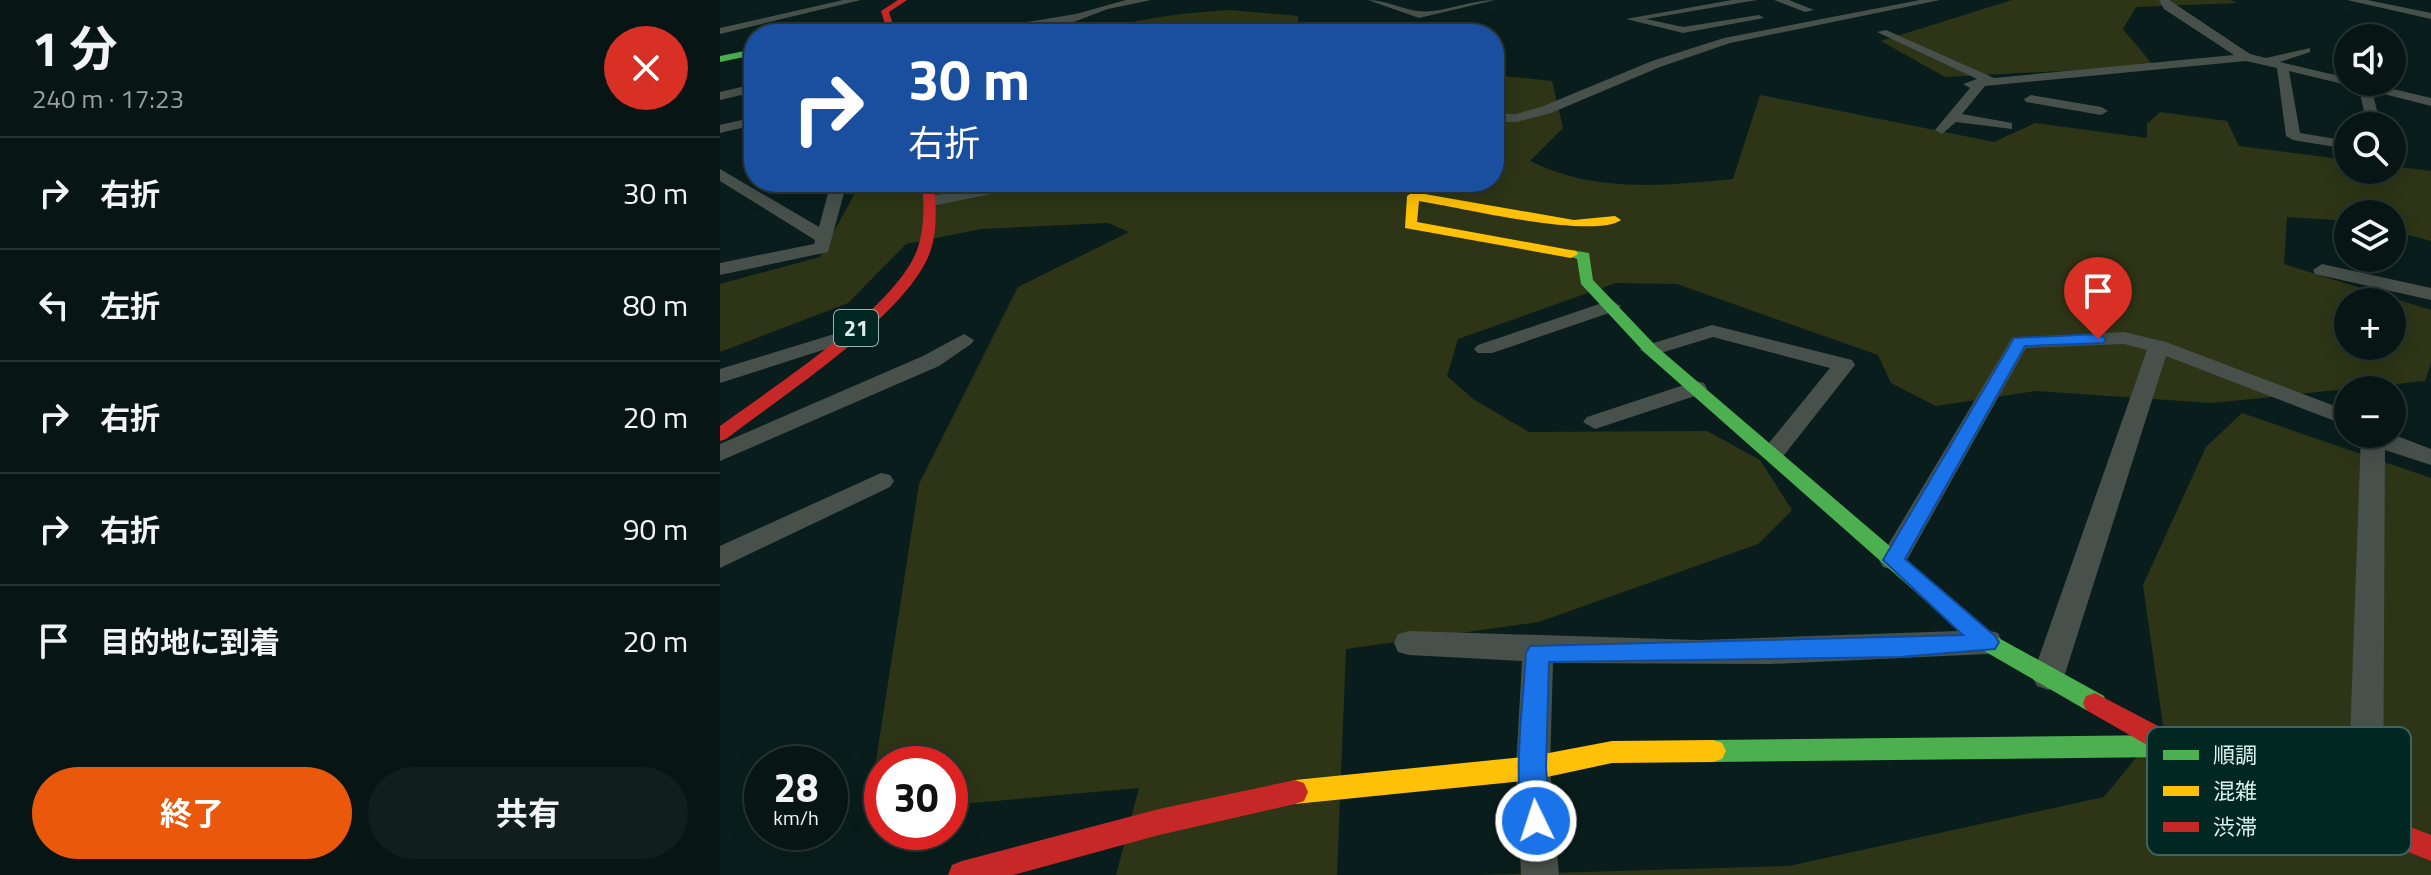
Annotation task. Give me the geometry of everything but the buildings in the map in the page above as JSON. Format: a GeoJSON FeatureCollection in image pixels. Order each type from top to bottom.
{"type":"FeatureCollection","features":[{"type":"Feature","properties":{"kind":"street"},"geometry":{"type":"LineString","coordinates":[[761,24],[856,0]]}},
{"type":"Feature","properties":{"kind":"street"},"geometry":{"type":"LineString","coordinates":[[886,24],[885,11],[903,0]]}},
{"type":"Feature","properties":{"kind":"street"},"geometry":{"type":"LineString","coordinates":[[1061,24],[1124,0]]}},
{"type":"Feature","properties":{"kind":"street"},"geometry":{"type":"LineString","coordinates":[[1106,6],[1146,0]]}},
{"type":"Feature","properties":{"kind":"street"},"geometry":{"type":"LineString","coordinates":[[1373,0],[1419,15],[1490,0]]}},
{"type":"Feature","properties":{"kind":"street"},"geometry":{"type":"LineString","coordinates":[[1448,0],[1465,5]]}},
{"type":"Feature","properties":{"kind":"street"},"geometry":{"type":"LineString","coordinates":[[1752,0],[1631,19],[1683,30],[1767,17]]}},
{"type":"Feature","properties":{"kind":"street"},"geometry":{"type":"LineString","coordinates":[[1779,0],[1815,9],[1781,15]]}},
{"type":"Feature","properties":{"kind":"street"},"geometry":{"type":"LineString","coordinates":[[1504,118],[1546,110],[1656,64],[1728,40],[1935,0]]}},
{"type":"Feature","properties":{"kind":"street"},"geometry":{"type":"LineString","coordinates":[[2164,0],[2168,7],[2246,57],[2334,81]]}},
{"type":"Feature","properties":{"kind":"street"},"geometry":{"type":"LineString","coordinates":[[2352,0],[2431,16]]}},
{"type":"Feature","properties":{"kind":"street"},"geometry":{"type":"LineString","coordinates":[[2382,19],[2397,9]]}},
{"type":"Feature","properties":{"kind":"street"},"geometry":{"type":"LineString","coordinates":[[1029,24],[1079,17]]}},
{"type":"Feature","properties":{"kind":"street"},"geometry":{"type":"LineString","coordinates":[[720,24],[767,23]]}},
{"type":"Feature","properties":{"kind":"street"},"geometry":{"type":"LineString","coordinates":[[720,31],[744,27]]}},
{"type":"Feature","properties":{"kind":"street"},"geometry":{"type":"LineString","coordinates":[[1882,32],[1981,83],[2246,57]]}},
{"type":"Feature","properties":{"kind":"street"},"geometry":{"type":"LineString","coordinates":[[2263,63],[2306,50]]}},
{"type":"Feature","properties":{"kind":"street"},"geometry":{"type":"LineString","coordinates":[[720,59],[744,54]]}},
{"type":"Feature","properties":{"kind":"street"},"geometry":{"type":"LineString","coordinates":[[2283,69],[2293,136],[2334,143]]}},
{"type":"Feature","properties":{"kind":"street"},"geometry":{"type":"LineString","coordinates":[[2113,84],[2119,70]]}},
{"type":"Feature","properties":{"kind":"street"},"geometry":{"type":"LineString","coordinates":[[2022,113],[2045,77]]}},
{"type":"Feature","properties":{"kind":"street"},"geometry":{"type":"LineString","coordinates":[[1942,130],[1981,83]]}},
{"type":"Feature","properties":{"kind":"street"},"geometry":{"type":"LineString","coordinates":[[720,96],[744,90]]}},
{"type":"Feature","properties":{"kind":"street"},"geometry":{"type":"LineString","coordinates":[[2401,96],[2431,102]]}},
{"type":"Feature","properties":{"kind":"street"},"geometry":{"type":"LineString","coordinates":[[2031,99],[2102,109]]}},
{"type":"Feature","properties":{"kind":"street"},"geometry":{"type":"LineString","coordinates":[[1953,117],[2007,126]]}},
{"type":"Feature","properties":{"kind":"street"},"geometry":{"type":"LineString","coordinates":[[720,129],[744,123]]}},
{"type":"Feature","properties":{"kind":"street"},"geometry":{"type":"LineString","coordinates":[[720,174],[744,189]]}},
{"type":"Feature","properties":{"kind":"street"},"geometry":{"type":"LineString","coordinates":[[749,192],[824,238]]}},
{"type":"Feature","properties":{"kind":"street"},"geometry":{"type":"LineString","coordinates":[[720,269],[822,248],[836,192]]}},
{"type":"Feature","properties":{"kind":"street","name":"21"},"geometry":{"type":"LineString","coordinates":[[720,435],[877,312],[920,260],[932,201],[930,192]]}},
{"type":"Feature","properties":{"kind":"street"},"geometry":{"type":"LineString","coordinates":[[932,201],[977,192]]}},
{"type":"Feature","properties":{"kind":"street"},"geometry":{"type":"LineString","coordinates":[[1615,220],[1574,224],[1413,196],[1410,225],[1584,256],[1586,281],[1651,350],[1987,642],[2147,732]]}},
{"type":"Feature","properties":{"kind":"street"},"geometry":{"type":"LineString","coordinates":[[2322,270],[2431,294]]}},
{"type":"Feature","properties":{"kind":"street"},"geometry":{"type":"LineString","coordinates":[[2368,272],[2368,280]]}},
{"type":"Feature","properties":{"kind":"street"},"geometry":{"type":"LineString","coordinates":[[1485,349],[1611,306]]}},
{"type":"Feature","properties":{"kind":"street"},"geometry":{"type":"LineString","coordinates":[[1651,350],[1712,331],[1844,365],[1772,454]]}},
{"type":"Feature","properties":{"kind":"street"},"geometry":{"type":"LineString","coordinates":[[720,376],[844,337]]}},
{"type":"Feature","properties":{"kind":"street"},"geometry":{"type":"LineString","coordinates":[[1893,560],[2019,342],[2124,338],[2159,346],[2334,414]]}},
{"type":"Feature","properties":{"kind":"street"},"geometry":{"type":"LineString","coordinates":[[720,453],[931,361],[964,340]]}},
{"type":"Feature","properties":{"kind":"street"},"geometry":{"type":"LineString","coordinates":[[2048,677],[2159,346]]}},
{"type":"Feature","properties":{"kind":"street"},"geometry":{"type":"LineString","coordinates":[[1595,422],[1696,388]]}},
{"type":"Feature","properties":{"kind":"street"},"geometry":{"type":"LineString","coordinates":[[2367,727],[2374,448]]}},
{"type":"Feature","properties":{"kind":"street"},"geometry":{"type":"LineString","coordinates":[[2402,448],[2431,457]]}},
{"type":"Feature","properties":{"kind":"street"},"geometry":{"type":"LineString","coordinates":[[720,558],[881,481]]}},
{"type":"Feature","properties":{"kind":"street"},"geometry":{"type":"LineString","coordinates":[[1409,643],[1538,653],[1900,648],[1987,642]]}},
{"type":"Feature","properties":{"kind":"street"},"geometry":{"type":"LineString","coordinates":[[1538,653],[1533,768],[1540,875]]}},
{"type":"Feature","properties":{"kind":"street"},"geometry":{"type":"LineString","coordinates":[[962,875],[1159,822],[1298,791],[1533,768],[1612,752],[2147,746]]}},
{"type":"Feature","properties":{"kind":"street"},"geometry":{"type":"LineString","coordinates":[[2411,840],[2431,848]]}},
{"type":"Feature","properties":{"kind":"green space"},"geometry":{"type":"Polygon","coordinates":[[[2012,0],[2230,0],[2237,3],[2136,7],[2123,29],[2154,66],[1945,77],[1881,41],[2012,0]]]}},
{"type":"Feature","properties":{"kind":"green space"},"geometry":{"type":"Polygon","coordinates":[[[1230,10],[1298,16],[1298,24],[1123,24],[1230,10]]]}},
{"type":"Feature","properties":{"kind":"green space"},"geometry":{"type":"Polygon","coordinates":[[[1504,76],[1552,81],[1563,128],[1530,161],[1555,171],[1605,183],[1655,185],[1733,179],[1760,95],[1994,142],[2035,123],[2147,138],[2147,124],[2160,112],[2227,121],[2239,146],[2334,158],[2334,184],[2406,184],[2406,168],[2431,171],[2431,241],[2406,235],[2406,200],[2334,200],[2334,220],[2287,217],[2284,264],[2361,288],[2334,288],[2334,360],[2406,360],[2406,302],[2431,310],[2431,363],[2425,381],[2406,383],[2406,376],[2334,376],[2334,390],[2212,403],[2036,391],[1936,406],[1891,383],[1878,355],[1677,284],[1616,283],[1458,339],[1447,376],[1473,399],[1529,432],[1707,431],[1760,460],[1792,510],[1758,544],[1539,622],[1346,649],[1337,875],[1116,875],[1139,788],[968,803],[968,746],[878,746],[919,484],[1018,287],[1129,232],[1108,223],[981,229],[906,244],[848,303],[720,352],[720,284],[820,257],[856,192],[1504,192],[1504,76]]]}},
{"type":"Feature","properties":{"kind":"green space"},"geometry":{"type":"Polygon","coordinates":[[[2242,413],[2334,445],[2334,448],[2344,448],[2431,478],[2431,875],[1480,875],[1789,866],[2104,797],[2147,745],[2147,855],[2411,855],[2411,727],[2161,727],[2143,585],[2206,447],[2242,413]]]}},
{"type":"Feature","properties":{"kind":"traffic: fast"},"geometry":{"type":"LineString","coordinates":[[883,24],[888,23]]}},
{"type":"Feature","properties":{"kind":"traffic: fast"},"geometry":{"type":"LineString","coordinates":[[720,59],[744,54]]}},
{"type":"Feature","properties":{"kind":"traffic: fast"},"geometry":{"type":"LineString","coordinates":[[1571,254],[1584,256],[1586,281],[1651,350],[1987,642],[2095,703]]}},
{"type":"Feature","properties":{"kind":"traffic: fast"},"geometry":{"type":"LineString","coordinates":[[1713,751],[2147,746]]}},
{"type":"Feature","properties":{"kind":"traffic: slow"},"geometry":{"type":"LineString","coordinates":[[1571,254],[1410,225],[1413,196],[1574,224],[1615,220]]}},
{"type":"Feature","properties":{"kind":"traffic: slow"},"geometry":{"type":"LineString","coordinates":[[1295,792],[1533,768],[1612,752],[1713,751]]}},
{"type":"Feature","properties":{"kind":"traffic: jam"},"geometry":{"type":"LineString","coordinates":[[889,24],[885,11],[903,0]]}},
{"type":"Feature","properties":{"kind":"traffic: jam"},"geometry":{"type":"LineString","coordinates":[[720,435],[828,354],[904,283],[919,261],[926,242],[928,192]]}},
{"type":"Feature","properties":{"kind":"traffic: jam"},"geometry":{"type":"LineString","coordinates":[[2095,703],[2147,732]]}},
{"type":"Feature","properties":{"kind":"traffic: jam"},"geometry":{"type":"LineString","coordinates":[[962,875],[1159,822],[1295,792]]}},
{"type":"Feature","properties":{"kind":"traffic: jam"},"geometry":{"type":"LineString","coordinates":[[2411,840],[2431,848]]}},
{"type":"Feature","properties":{"kind":"route"},"geometry":{"type":"LineString","coordinates":[[1536,821],[1533,768],[1538,653],[1900,648],[1987,642],[1893,560],[2019,342],[2098,339]]}}]}
